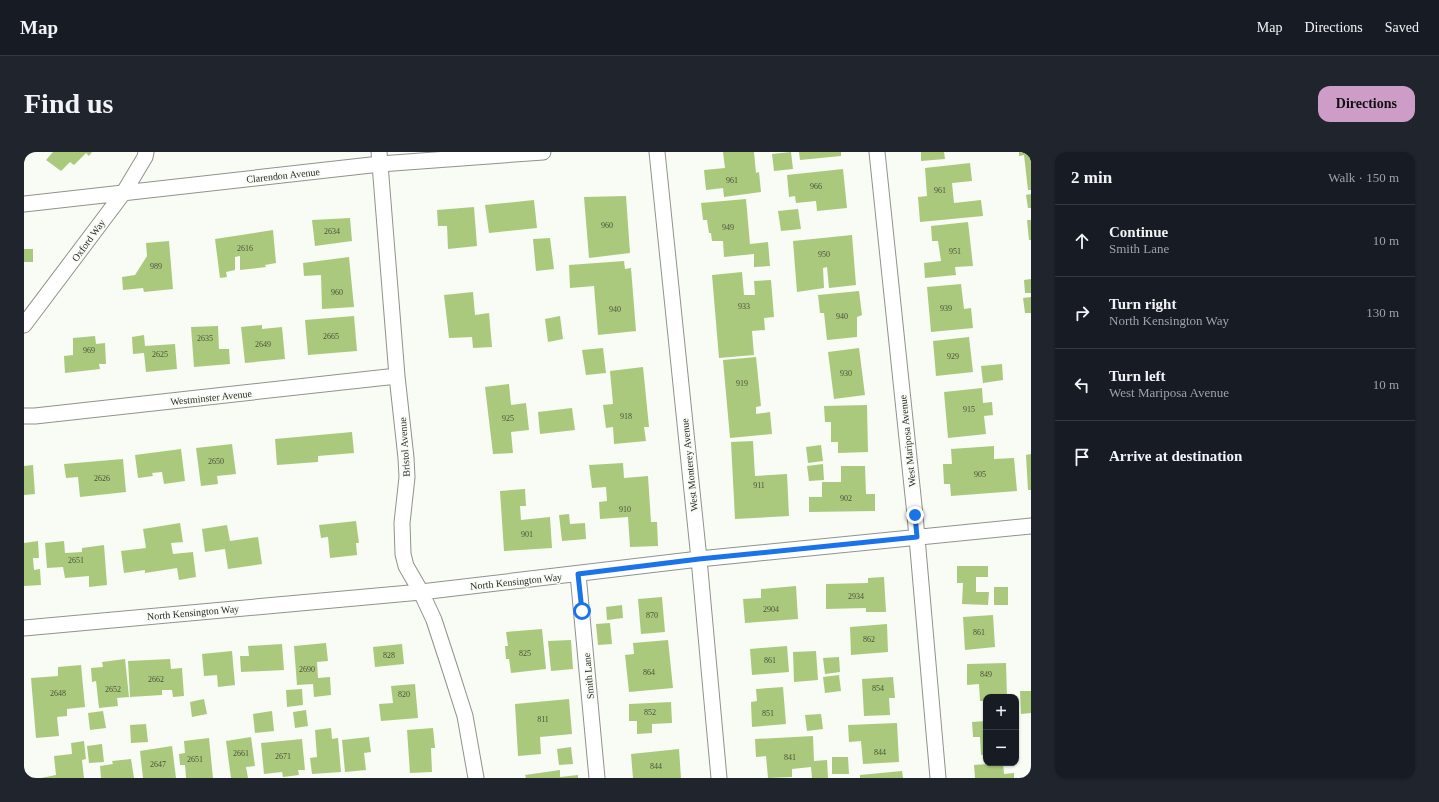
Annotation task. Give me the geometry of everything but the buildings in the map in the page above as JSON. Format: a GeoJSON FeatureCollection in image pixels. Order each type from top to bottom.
{"type":"FeatureCollection","features":[{"type":"Feature","properties":{"kind":"street","name":"Oxford Way"},"geometry":{"type":"LineString","coordinates":[[24,325],[124,192],[145,157],[146,152]]}},
{"type":"Feature","properties":{"kind":"street","name":"Clarendon Avenue"},"geometry":{"type":"LineString","coordinates":[[24,204],[380,158],[544,152]]}},
{"type":"Feature","properties":{"kind":"street","name":"West Monterey Avenue"},"geometry":{"type":"LineString","coordinates":[[657,152],[699,559],[719,778]]}},
{"type":"Feature","properties":{"kind":"street","name":"West Mariposa Avenue"},"geometry":{"type":"LineString","coordinates":[[877,152],[917,537],[938,778]]}},
{"type":"Feature","properties":{"kind":"street","name":"Bristol Avenue"},"geometry":{"type":"LineString","coordinates":[[380,158],[407,477],[402,523],[403,554],[406,566],[421,592],[434,620],[465,716],[476,778]]}},
{"type":"Feature","properties":{"kind":"street","name":"Westminster Avenue"},"geometry":{"type":"LineString","coordinates":[[24,416],[398,376]]}},
{"type":"Feature","properties":{"kind":"street","name":"North Kensington Way"},"geometry":{"type":"LineString","coordinates":[[24,628],[421,592],[699,559],[1031,526]]}},
{"type":"Feature","properties":{"kind":"street","name":"Smith Lane"},"geometry":{"type":"LineString","coordinates":[[578,574],[597,778]]}},
{"type":"Feature","properties":{"kind":"route"},"geometry":{"type":"LineString","coordinates":[[582,611],[578,574],[699,559],[917,537],[915,515]]}}]}
